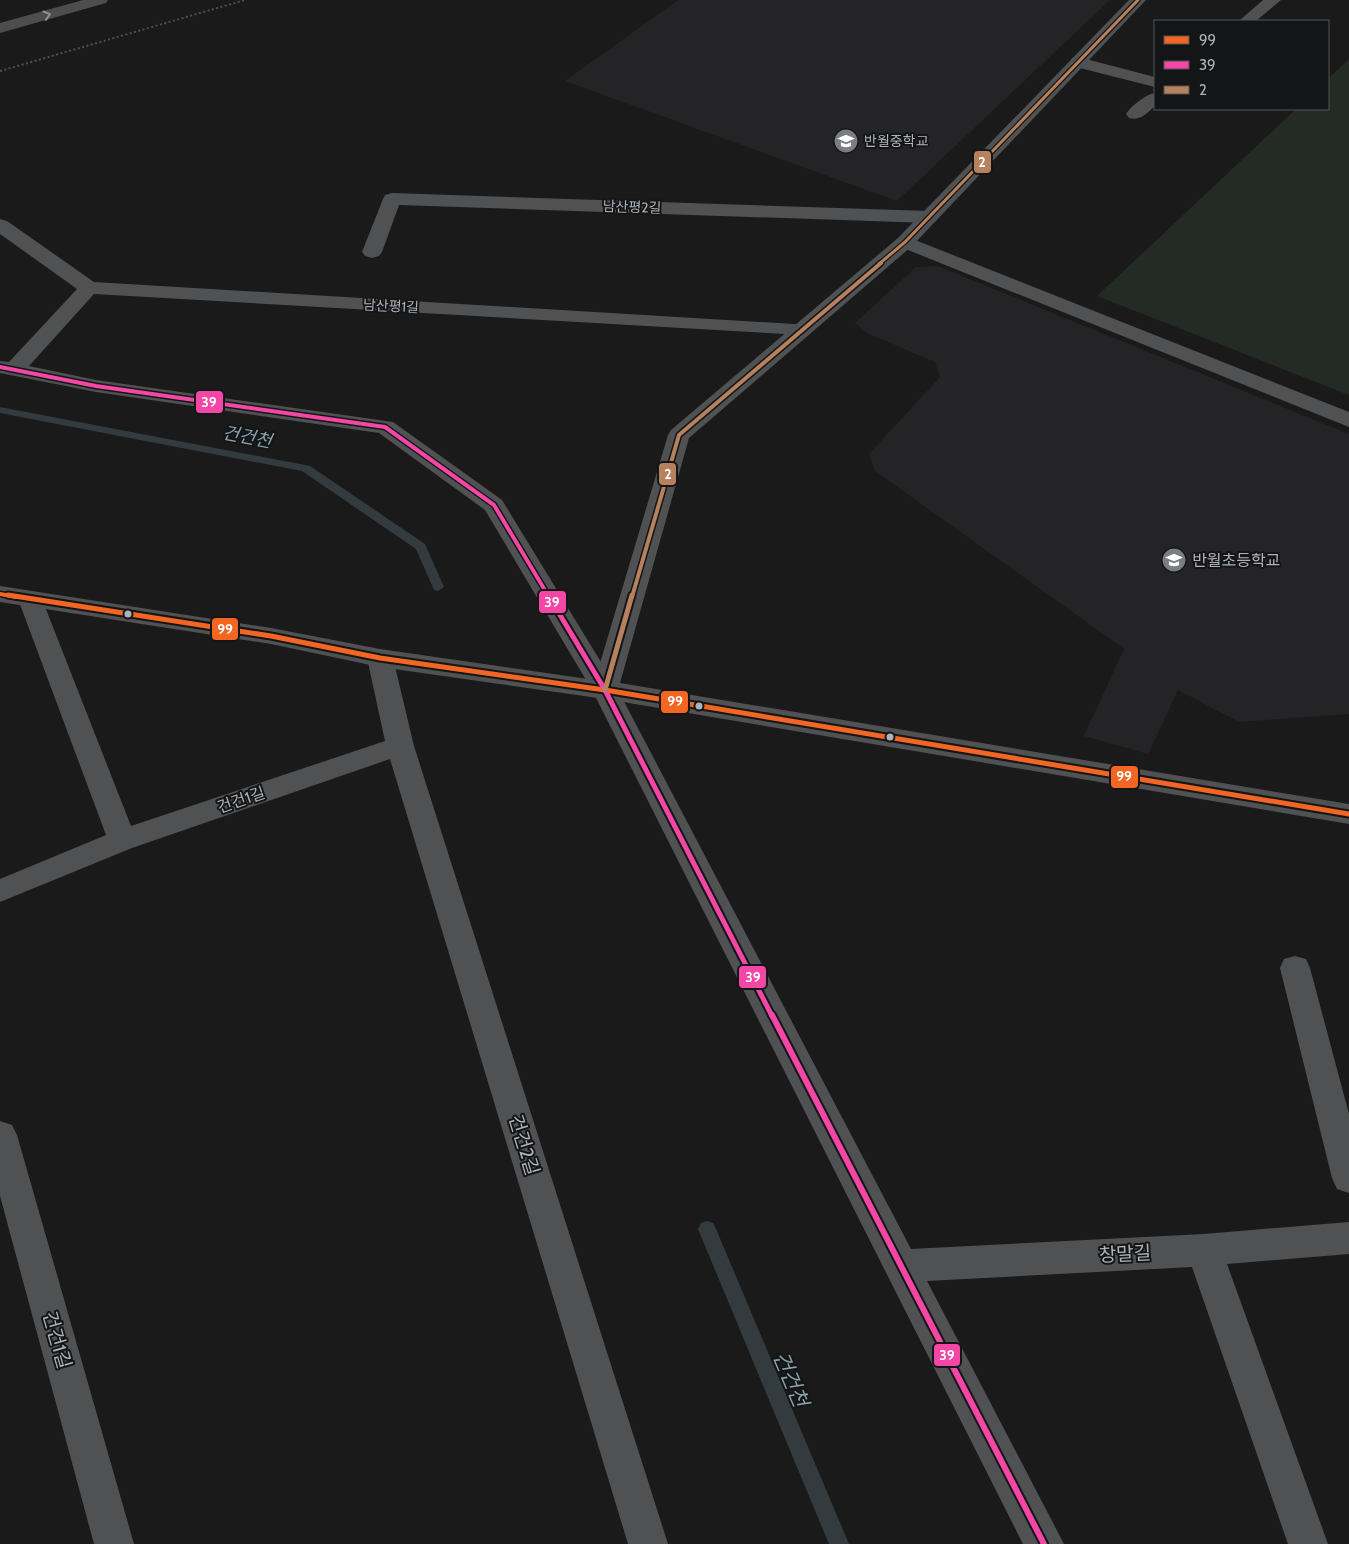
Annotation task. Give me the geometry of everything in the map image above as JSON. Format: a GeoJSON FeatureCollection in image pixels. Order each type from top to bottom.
{"type":"FeatureCollection","features":[{"type":"Feature","properties":{"kind":"highway"},"geometry":{"type":"LineString","coordinates":[[0,28],[100,0]]}},
{"type":"Feature","properties":{"kind":"street"},"geometry":{"type":"LineString","coordinates":[[605,690],[679,435],[905,242],[1138,0]]}},
{"type":"Feature","properties":{"kind":"street"},"geometry":{"type":"LineString","coordinates":[[1248,20],[1273,0]]}},
{"type":"Feature","properties":{"kind":"street"},"geometry":{"type":"LineString","coordinates":[[1078,62],[1154,82]]}},
{"type":"Feature","properties":{"kind":"street"},"geometry":{"type":"LineString","coordinates":[[1135,114],[1154,99]]}},
{"type":"Feature","properties":{"kind":"street","name":"남산평2길"},"geometry":{"type":"LineString","coordinates":[[372,252],[392,198],[929,217]]}},
{"type":"Feature","properties":{"kind":"street"},"geometry":{"type":"LineString","coordinates":[[0,225],[89,288],[7,369]]}},
{"type":"Feature","properties":{"kind":"street"},"geometry":{"type":"LineString","coordinates":[[905,242],[1349,420]]}},
{"type":"Feature","properties":{"kind":"street","name":"남산평1길"},"geometry":{"type":"LineString","coordinates":[[89,288],[803,330]]}},
{"type":"Feature","properties":{"kind":"street"},"geometry":{"type":"LineString","coordinates":[[7,369],[96,386],[386,428],[494,505],[605,690],[1044,1544]]}},
{"type":"Feature","properties":{"kind":"street"},"geometry":{"type":"LineString","coordinates":[[0,594],[271,636],[380,658],[605,690],[1349,814]]}},
{"type":"Feature","properties":{"kind":"street"},"geometry":{"type":"LineString","coordinates":[[30,599],[122,840]]}},
{"type":"Feature","properties":{"kind":"street"},"geometry":{"type":"LineString","coordinates":[[380,658],[400,746]]}},
{"type":"Feature","properties":{"kind":"street","name":"건건1길"},"geometry":{"type":"LineString","coordinates":[[0,891],[122,840],[400,746]]}},
{"type":"Feature","properties":{"kind":"street","name":"건건2길"},"geometry":{"type":"LineString","coordinates":[[400,746],[648,1544]]}},
{"type":"Feature","properties":{"kind":"street"},"geometry":{"type":"LineString","coordinates":[[1296,968],[1349,1178]]}},
{"type":"Feature","properties":{"kind":"street","name":"건건1길"},"geometry":{"type":"LineString","coordinates":[[0,1135],[114,1544]]}},
{"type":"Feature","properties":{"kind":"street","name":"창말길"},"geometry":{"type":"LineString","coordinates":[[900,1266],[1204,1250],[1349,1238]]}},
{"type":"Feature","properties":{"kind":"street"},"geometry":{"type":"LineString","coordinates":[[1204,1250],[1308,1544]]}},
{"type":"Feature","properties":{"kind":"path"},"geometry":{"type":"LineString","coordinates":[[0,71],[245,0]]}},
{"type":"Feature","properties":{"kind":"shaded area","name":"반월중학교"},"geometry":{"type":"Polygon","coordinates":[[[678,0],[1110,0],[897,201],[565,81],[678,0]]]}},
{"type":"Feature","properties":{"kind":"shaded area"},"geometry":{"type":"Polygon","coordinates":[[[1349,59],[1349,395],[1097,296],[1295,110],[1329,110],[1329,78],[1349,59]]]}},
{"type":"Feature","properties":{"kind":"shaded area","name":"반월초등학교"},"geometry":{"type":"Polygon","coordinates":[[[938,266],[1349,434],[1349,714],[1239,722],[1178,690],[1148,754],[1084,736],[1124,649],[875,471],[869,454],[940,377],[935,362],[867,333],[855,323],[916,267],[938,266]]]}},
{"type":"Feature","properties":{"kind":"waterway","name":"건건천"},"geometry":{"type":"LineString","coordinates":[[0,410],[306,468],[421,547],[438,587]]}},
{"type":"Feature","properties":{"kind":"waterway","name":"건건천"},"geometry":{"type":"LineString","coordinates":[[707,1229],[839,1544]]}},
{"type":"Feature","properties":{"kind":"transit line","name":"2"},"geometry":{"type":"LineString","coordinates":[[605,690],[679,435],[905,242],[1138,0]]}},
{"type":"Feature","properties":{"kind":"transit line","name":"39"},"geometry":{"type":"LineString","coordinates":[[0,367],[96,386],[385,427],[494,505],[605,690],[1044,1544]]}},
{"type":"Feature","properties":{"kind":"transit line","name":"99"},"geometry":{"type":"LineString","coordinates":[[0,594],[271,636],[380,658],[605,690],[1349,814]]}},
{"type":"Feature","properties":{"kind":"place","name":"반월중학교"},"geometry":{"type":"Point","coordinates":[846,141]}},
{"type":"Feature","properties":{"kind":"place","name":"반월초등학교"},"geometry":{"type":"Point","coordinates":[1174,560]}}]}
